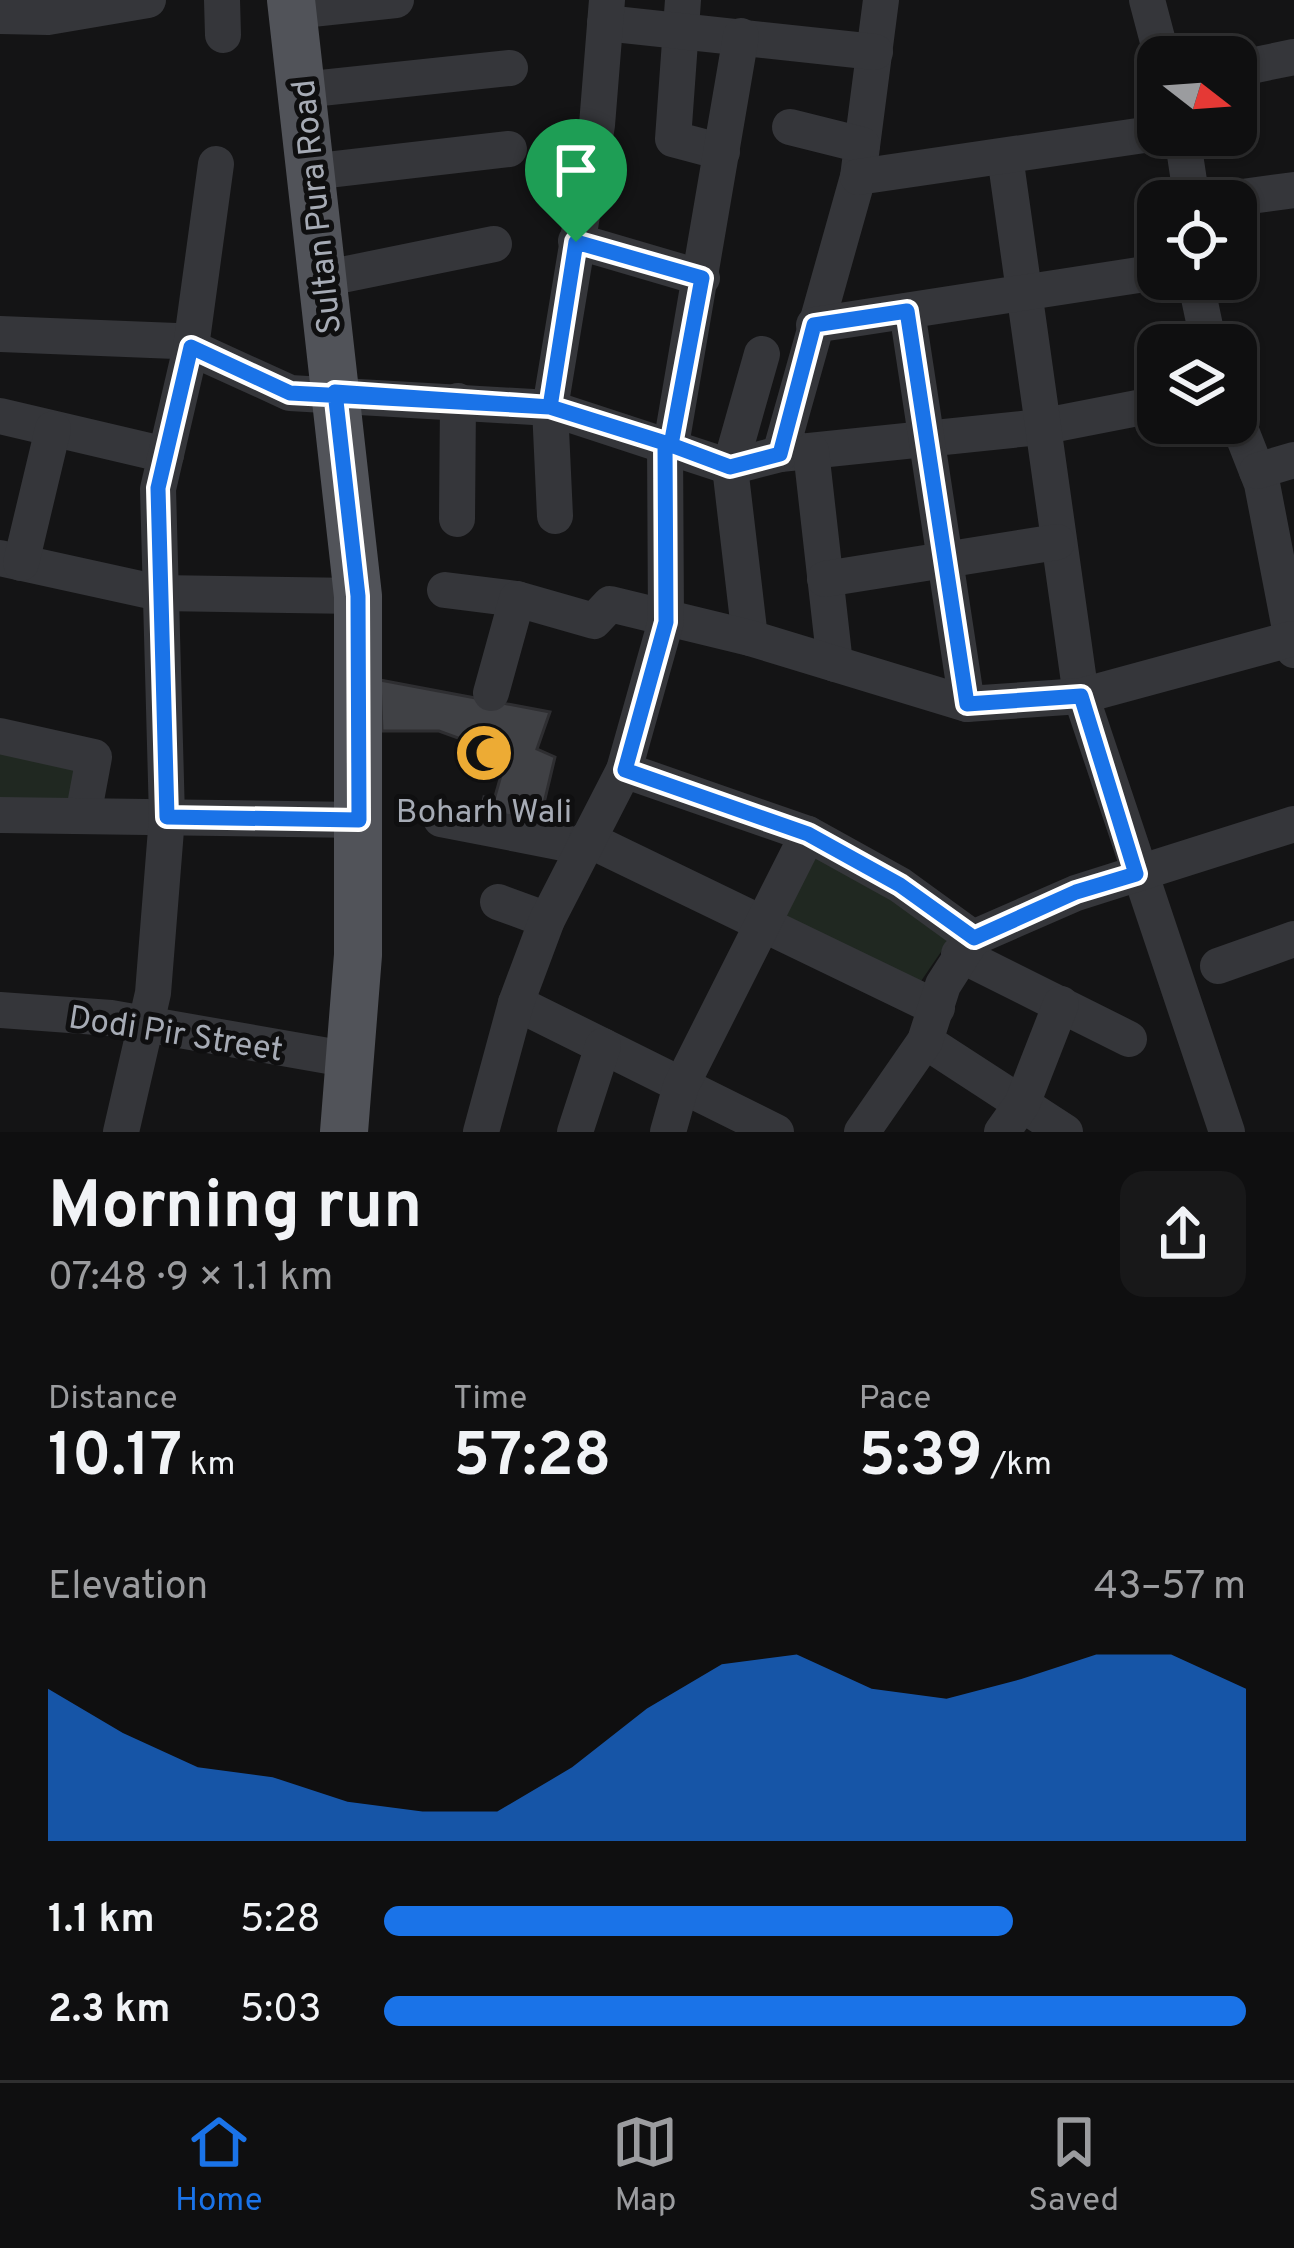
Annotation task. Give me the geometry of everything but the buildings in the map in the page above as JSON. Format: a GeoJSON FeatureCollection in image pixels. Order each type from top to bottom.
{"type":"FeatureCollection","features":[{"type":"Feature","properties":{"kind":"main road","name":"Sultan Pura Road"},"geometry":{"type":"LineString","coordinates":[[292,6],[358,596],[359,820],[352,1060],[344,1132]]}},
{"type":"Feature","properties":{"kind":"street"},"geometry":{"type":"LineString","coordinates":[[0,16],[48,17],[148,0]]}},
{"type":"Feature","properties":{"kind":"street"},"geometry":{"type":"LineString","coordinates":[[292,6],[396,0]]}},
{"type":"Feature","properties":{"kind":"street"},"geometry":{"type":"LineString","coordinates":[[835,664],[826,579],[795,453],[814,325],[860,161],[881,0]]}},
{"type":"Feature","properties":{"kind":"street"},"geometry":{"type":"LineString","coordinates":[[1148,0],[1157,36]]}},
{"type":"Feature","properties":{"kind":"street"},"geometry":{"type":"LineString","coordinates":[[555,516],[550,407],[597,125],[606,12],[683,14],[741,36],[875,52]]}},
{"type":"Feature","properties":{"kind":"street"},"geometry":{"type":"LineString","coordinates":[[683,14],[673,140],[722,152]]}},
{"type":"Feature","properties":{"kind":"street"},"geometry":{"type":"LineString","coordinates":[[482,1132],[516,1003],[547,920],[625,770],[666,622],[668,444],[702,278],[741,36]]}},
{"type":"Feature","properties":{"kind":"street"},"geometry":{"type":"LineString","coordinates":[[1257,65],[1294,57]]}},
{"type":"Feature","properties":{"kind":"street"},"geometry":{"type":"LineString","coordinates":[[302,91],[510,68]]}},
{"type":"Feature","properties":{"kind":"street"},"geometry":{"type":"LineString","coordinates":[[733,101],[788,119],[860,161],[1004,156],[1137,136]]}},
{"type":"Feature","properties":{"kind":"street"},"geometry":{"type":"LineString","coordinates":[[310,172],[509,149]]}},
{"type":"Feature","properties":{"kind":"street"},"geometry":{"type":"LineString","coordinates":[[1004,156],[1081,696],[1136,874],[1227,1132]]}},
{"type":"Feature","properties":{"kind":"street"},"geometry":{"type":"LineString","coordinates":[[121,1132],[146,1024],[167,817],[158,488],[191,347],[216,164]]}},
{"type":"Feature","properties":{"kind":"street"},"geometry":{"type":"LineString","coordinates":[[1257,195],[1294,190]]}},
{"type":"Feature","properties":{"kind":"street"},"geometry":{"type":"LineString","coordinates":[[576,242],[702,278]]}},
{"type":"Feature","properties":{"kind":"street"},"geometry":{"type":"LineString","coordinates":[[322,279],[494,244]]}},
{"type":"Feature","properties":{"kind":"street"},"geometry":{"type":"LineString","coordinates":[[814,325],[1137,275]]}},
{"type":"Feature","properties":{"kind":"street"},"geometry":{"type":"LineString","coordinates":[[907,311],[967,704]]}},
{"type":"Feature","properties":{"kind":"street"},"geometry":{"type":"LineString","coordinates":[[0,334],[176,340],[290,393],[550,407],[730,467],[795,453],[1040,427],[1137,408]]}},
{"type":"Feature","properties":{"kind":"street"},"geometry":{"type":"LineString","coordinates":[[750,638],[730,467],[762,354]]}},
{"type":"Feature","properties":{"kind":"street"},"geometry":{"type":"LineString","coordinates":[[458,401],[458,519]]}},
{"type":"Feature","properties":{"kind":"street"},"geometry":{"type":"LineString","coordinates":[[0,416],[166,455]]}},
{"type":"Feature","properties":{"kind":"street"},"geometry":{"type":"LineString","coordinates":[[53,429],[10,561],[159,593],[358,596]]}},
{"type":"Feature","properties":{"kind":"street"},"geometry":{"type":"LineString","coordinates":[[446,590],[518,599],[594,621],[610,604],[666,622],[750,638],[967,704],[1081,696],[1292,644],[1257,471],[1246,444]]}},
{"type":"Feature","properties":{"kind":"street"},"geometry":{"type":"LineString","coordinates":[[1257,471],[1294,460]]}},
{"type":"Feature","properties":{"kind":"street"},"geometry":{"type":"LineString","coordinates":[[826,579],[1058,542]]}},
{"type":"Feature","properties":{"kind":"street"},"geometry":{"type":"LineString","coordinates":[[491,693],[518,599]]}},
{"type":"Feature","properties":{"kind":"street"},"geometry":{"type":"LineString","coordinates":[[0,736],[94,757],[83,816]]}},
{"type":"Feature","properties":{"kind":"street"},"geometry":{"type":"LineString","coordinates":[[625,770],[808,834],[900,885],[966,946],[1129,1039]]}},
{"type":"Feature","properties":{"kind":"street"},"geometry":{"type":"LineString","coordinates":[[0,815],[359,820]]}},
{"type":"Feature","properties":{"kind":"street"},"geometry":{"type":"LineString","coordinates":[[441,819],[586,843],[763,928],[931,1024],[1012,1118],[1064,1132]]}},
{"type":"Feature","properties":{"kind":"street"},"geometry":{"type":"LineString","coordinates":[[862,1132],[931,1024],[966,946],[1076,892],[1294,824]]}},
{"type":"Feature","properties":{"kind":"street"},"geometry":{"type":"LineString","coordinates":[[668,1132],[681,1086],[808,834]]}},
{"type":"Feature","properties":{"kind":"street"},"geometry":{"type":"LineString","coordinates":[[497,902],[547,920]]}},
{"type":"Feature","properties":{"kind":"street"},"geometry":{"type":"LineString","coordinates":[[1218,966],[1294,939]]}},
{"type":"Feature","properties":{"kind":"street"},"geometry":{"type":"LineString","coordinates":[[516,1003],[757,1128]]}},
{"type":"Feature","properties":{"kind":"street"},"geometry":{"type":"LineString","coordinates":[[1012,1118],[1061,1004]]}},
{"type":"Feature","properties":{"kind":"street","name":"Dodi Pir Street"},"geometry":{"type":"LineString","coordinates":[[0,1010],[146,1024],[352,1060]]}},
{"type":"Feature","properties":{"kind":"street"},"geometry":{"type":"LineString","coordinates":[[575,1132],[603,1046]]}},
{"type":"Feature","properties":{"kind":"shaded area"},"geometry":{"type":"Polygon","coordinates":[[[0,736],[94,757],[83,816],[0,815],[0,736]]]}},
{"type":"Feature","properties":{"kind":"shaded area"},"geometry":{"type":"Polygon","coordinates":[[[814,844],[956,930],[919,984],[775,923],[814,844]]]}},
{"type":"Feature","properties":{"kind":"place","name":"Boharh Wali"},"geometry":{"type":"Point","coordinates":[484,753]}},
{"type":"Feature","properties":{"kind":"route"},"geometry":{"type":"LineString","coordinates":[[576,242],[550,407],[335,392],[290,393],[191,347],[158,488],[167,817],[359,820],[358,596],[335,392],[458,401],[550,407],[665,443],[666,622],[625,770],[808,834],[900,885],[974,938],[1076,892],[1136,874],[1081,696],[967,704],[907,311],[814,325],[780,454],[730,467],[671,445],[702,278],[576,242]]}}]}
